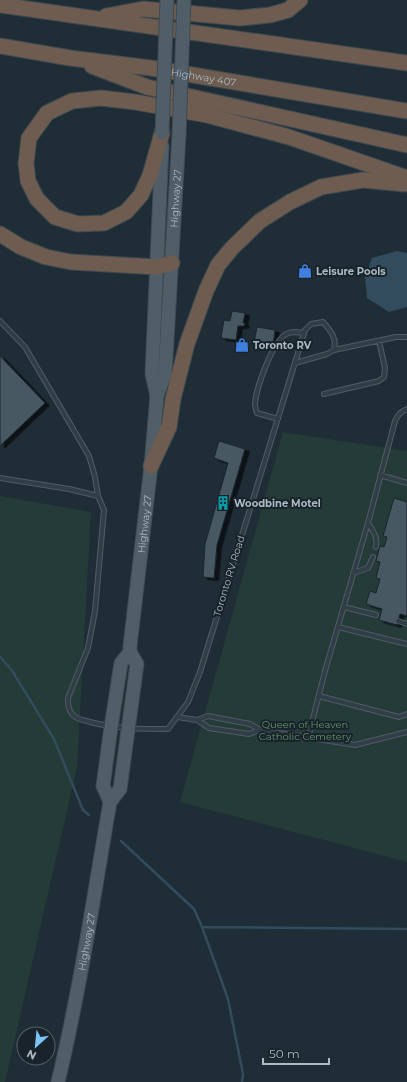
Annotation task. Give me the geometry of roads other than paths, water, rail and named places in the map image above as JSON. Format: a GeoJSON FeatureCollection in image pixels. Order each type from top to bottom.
{"type":"FeatureCollection","features":[{"type":"Feature","properties":{"kind":"highway"},"geometry":{"type":"LineString","coordinates":[[92,18],[143,9],[240,18],[270,16],[288,10],[300,0]]}},
{"type":"Feature","properties":{"kind":"highway"},"geometry":{"type":"LineString","coordinates":[[0,5],[407,63]]}},
{"type":"Feature","properties":{"kind":"highway","name":"Highway 407"},"geometry":{"type":"LineString","coordinates":[[0,46],[70,58],[151,68],[407,111]]}},
{"type":"Feature","properties":{"kind":"highway"},"geometry":{"type":"LineString","coordinates":[[70,58],[147,87],[407,145]]}},
{"type":"Feature","properties":{"kind":"highway"},"geometry":{"type":"LineString","coordinates":[[162,133],[150,175],[141,195],[126,212],[104,222],[78,224],[55,216],[37,199],[28,181],[26,163],[29,138],[47,113],[72,101],[101,98],[135,102],[207,115],[289,137],[407,178]]}},
{"type":"Feature","properties":{"kind":"highway"},"geometry":{"type":"LineString","coordinates":[[152,466],[169,427],[173,399],[187,344],[206,291],[218,266],[232,248],[260,221],[290,202],[322,187],[363,180],[407,184]]}},
{"type":"Feature","properties":{"kind":"highway"},"geometry":{"type":"LineString","coordinates":[[0,234],[21,247],[46,257],[71,262],[157,268],[172,263]]}},
{"type":"Feature","properties":{"kind":"main road","name":"Highway 27"},"geometry":{"type":"LineString","coordinates":[[157,396],[152,374],[167,0]]}},
{"type":"Feature","properties":{"kind":"main road","name":"Highway 27"},"geometry":{"type":"LineString","coordinates":[[110,802],[103,786],[122,663],[130,652],[152,466],[157,396],[165,374],[179,135],[184,0]]}},
{"type":"Feature","properties":{"kind":"main road","name":"Highway 27"},"geometry":{"type":"LineString","coordinates":[[58,1082],[84,953],[110,802],[120,789],[137,664],[130,652]]}},
{"type":"Feature","properties":{"kind":"lane"},"geometry":{"type":"LineString","coordinates":[[0,321],[25,347],[89,456],[95,477],[98,496],[69,489],[0,478]]}},
{"type":"Feature","properties":{"kind":"lane"},"geometry":{"type":"LineString","coordinates":[[278,419],[257,413],[254,405],[264,367],[279,340],[287,334],[295,332],[304,333],[311,324],[323,322],[332,332],[335,345],[334,350]]}},
{"type":"Feature","properties":{"kind":"lane","name":"Toronto RV Road"},"geometry":{"type":"LineString","coordinates":[[98,496],[104,510],[96,611],[88,648],[68,698],[68,704],[74,716],[79,719],[111,727],[168,729],[188,702],[200,672],[304,333]]}},
{"type":"Feature","properties":{"kind":"lane"},"geometry":{"type":"LineString","coordinates":[[295,363],[327,354],[334,350],[396,337],[407,337]]}},
{"type":"Feature","properties":{"kind":"lane"},"geometry":{"type":"LineString","coordinates":[[324,394],[379,381],[384,377],[385,368],[379,341]]}},
{"type":"Feature","properties":{"kind":"lane"},"geometry":{"type":"LineString","coordinates":[[308,738],[395,421],[402,411],[407,409]]}},
{"type":"Feature","properties":{"kind":"lane"},"geometry":{"type":"LineString","coordinates":[[380,475],[407,483]]}},
{"type":"Feature","properties":{"kind":"lane"},"geometry":{"type":"LineString","coordinates":[[368,523],[375,534],[377,542],[376,547]]}},
{"type":"Feature","properties":{"kind":"lane"},"geometry":{"type":"LineString","coordinates":[[353,573],[368,568],[373,557]]}},
{"type":"Feature","properties":{"kind":"lane"},"geometry":{"type":"LineString","coordinates":[[344,607],[376,615]]}},
{"type":"Feature","properties":{"kind":"lane"},"geometry":{"type":"LineString","coordinates":[[398,622],[407,624]]}},
{"type":"Feature","properties":{"kind":"lane"},"geometry":{"type":"LineString","coordinates":[[338,627],[407,644]]}},
{"type":"Feature","properties":{"kind":"lane"},"geometry":{"type":"LineString","coordinates":[[319,696],[400,717],[407,714]]}},
{"type":"Feature","properties":{"kind":"lane"},"geometry":{"type":"LineString","coordinates":[[197,720],[208,716],[250,724],[260,730],[355,744],[407,732]]}},
{"type":"Feature","properties":{"kind":"lane"},"geometry":{"type":"LineString","coordinates":[[177,717],[197,720],[209,728],[249,734],[260,730]]}},
{"type":"Feature","properties":{"kind":"water"},"geometry":{"type":"Polygon","coordinates":[[[397,251],[407,253],[407,307],[389,312],[367,298],[365,277],[372,258],[397,251]]]}},
{"type":"Feature","properties":{"kind":"waterway"},"geometry":{"type":"LineString","coordinates":[[0,657],[11,669],[54,739],[83,810],[89,815]]}},
{"type":"Feature","properties":{"kind":"waterway"},"geometry":{"type":"LineString","coordinates":[[121,841],[194,909],[228,999],[243,1074],[242,1082]]}},
{"type":"Feature","properties":{"kind":"waterway"},"geometry":{"type":"LineString","coordinates":[[202,927],[407,929]]}},
{"type":"Feature","properties":{"kind":"place","name":"Leisure Pools"},"geometry":{"type":"Point","coordinates":[305,271]}},
{"type":"Feature","properties":{"kind":"place","name":"Toronto RV"},"geometry":{"type":"Point","coordinates":[242,345]}},
{"type":"Feature","properties":{"kind":"place","name":"Woodbine Motel"},"geometry":{"type":"Point","coordinates":[223,503]}},
{"type":"Feature","properties":{"kind":"park label","name":"Queen of Heaven Catholic Cemetery"},"geometry":{"type":"Point","coordinates":[305,730]}}]}
